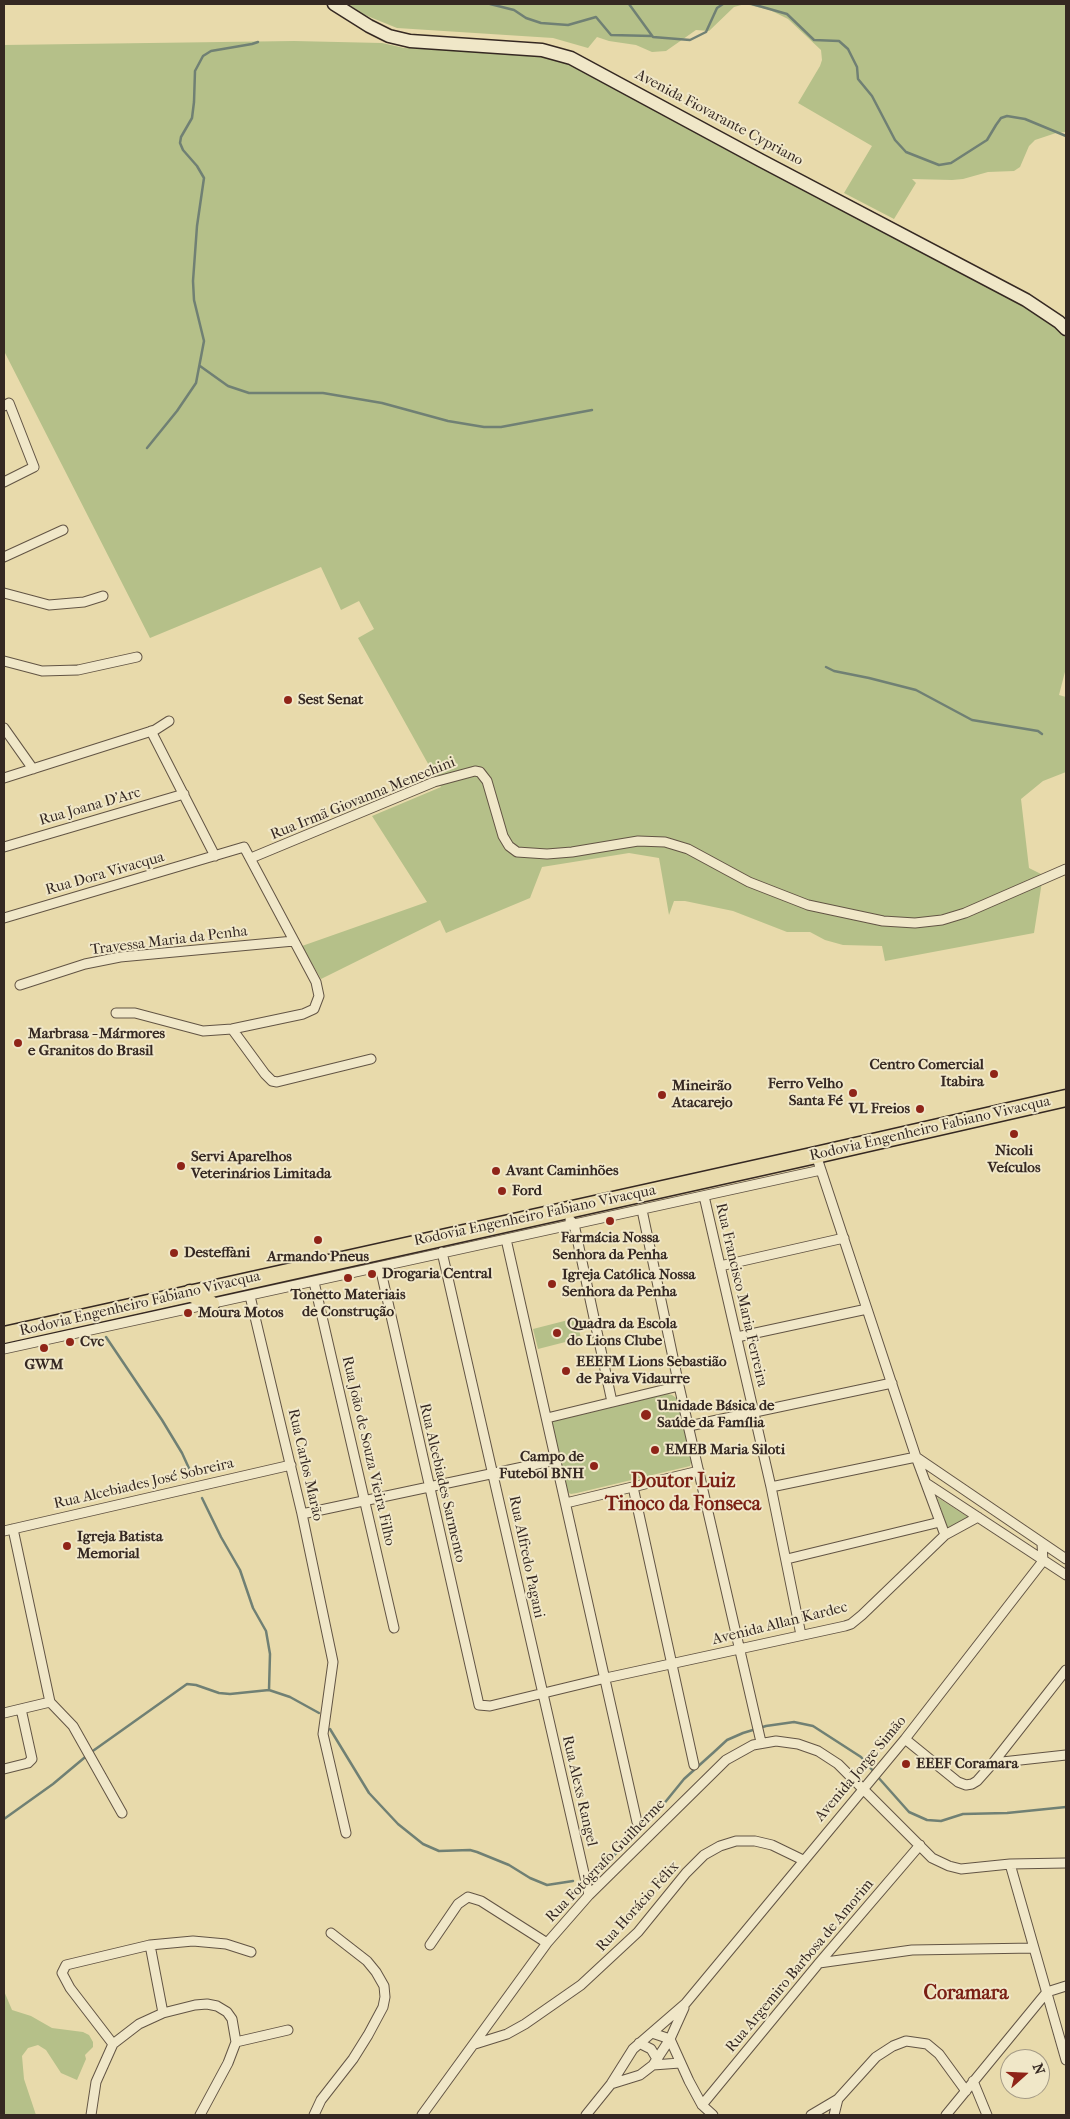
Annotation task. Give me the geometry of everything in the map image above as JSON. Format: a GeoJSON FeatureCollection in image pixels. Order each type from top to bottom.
{"type":"FeatureCollection","features":[{"type":"Feature","properties":{"kind":"highway","name":"Rodovia Engenheiro Fabiano Vivacqua"},"geometry":{"type":"LineString","coordinates":[[4,1335],[563,1210],[818,1163],[1066,1098]]}},
{"type":"Feature","properties":{"kind":"highway"},"geometry":{"type":"LineString","coordinates":[[190,1292],[211,1304]]}},
{"type":"Feature","properties":{"kind":"street","name":"Avenida Fiovarante Cypriano"},"geometry":{"type":"LineString","coordinates":[[334,4],[389,36],[410,41],[542,50],[571,58],[1026,300],[1059,322],[1066,329]]}},
{"type":"Feature","properties":{"kind":"street"},"geometry":{"type":"LineString","coordinates":[[4,482],[34,467],[6,405]]}},
{"type":"Feature","properties":{"kind":"street"},"geometry":{"type":"LineString","coordinates":[[4,557],[63,530]]}},
{"type":"Feature","properties":{"kind":"street"},"geometry":{"type":"LineString","coordinates":[[4,593],[49,604],[84,602],[103,596]]}},
{"type":"Feature","properties":{"kind":"street"},"geometry":{"type":"LineString","coordinates":[[4,661],[42,671],[78,670],[137,657]]}},
{"type":"Feature","properties":{"kind":"street"},"geometry":{"type":"LineString","coordinates":[[4,778],[151,731],[169,721]]}},
{"type":"Feature","properties":{"kind":"street"},"geometry":{"type":"LineString","coordinates":[[4,728],[33,768]]}},
{"type":"Feature","properties":{"kind":"street"},"geometry":{"type":"LineString","coordinates":[[151,731],[215,856]]}},
{"type":"Feature","properties":{"kind":"street","name":"Rua Irmã Giovanna Menechini"},"geometry":{"type":"LineString","coordinates":[[250,858],[434,782],[475,771],[480,772],[488,781],[503,836],[509,846],[517,852],[546,854],[572,852],[638,840],[665,842],[688,850],[749,882],[808,905],[883,921],[915,923],[942,920],[965,913],[1066,869]]}},
{"type":"Feature","properties":{"kind":"street","name":"Rua Joana D'Arc"},"geometry":{"type":"LineString","coordinates":[[4,847],[184,794]]}},
{"type":"Feature","properties":{"kind":"street","name":"Rua Dora Vivacqua"},"geometry":{"type":"LineString","coordinates":[[4,918],[244,847],[250,858]]}},
{"type":"Feature","properties":{"kind":"street"},"geometry":{"type":"LineString","coordinates":[[116,1013],[135,1012],[203,1031],[232,1029],[303,1014],[314,1009],[318,1004],[318,989],[250,858]]}},
{"type":"Feature","properties":{"kind":"street","name":"Travessa Maria da Penha"},"geometry":{"type":"LineString","coordinates":[[20,985],[85,964],[120,957],[294,941]]}},
{"type":"Feature","properties":{"kind":"street"},"geometry":{"type":"LineString","coordinates":[[232,1029],[272,1081],[284,1082],[371,1059]]}},
{"type":"Feature","properties":{"kind":"street"},"geometry":{"type":"LineString","coordinates":[[4,1350],[442,1252],[704,1196],[818,1163],[916,1457],[945,1535]]}},
{"type":"Feature","properties":{"kind":"street","name":"Rua Francisco Maria Ferreira"},"geometry":{"type":"LineString","coordinates":[[704,1196],[787,1559],[802,1635]]}},
{"type":"Feature","properties":{"kind":"street"},"geometry":{"type":"LineString","coordinates":[[563,1210],[574,1224],[612,1402]]}},
{"type":"Feature","properties":{"kind":"street"},"geometry":{"type":"LineString","coordinates":[[642,1210],[679,1386],[760,1738]]}},
{"type":"Feature","properties":{"kind":"street"},"geometry":{"type":"LineString","coordinates":[[720,1266],[844,1238]]}},
{"type":"Feature","properties":{"kind":"street"},"geometry":{"type":"LineString","coordinates":[[506,1239],[638,1822]]}},
{"type":"Feature","properties":{"kind":"street","name":"Rua Alfredo Pagani"},"geometry":{"type":"LineString","coordinates":[[442,1252],[494,1473],[542,1693]]}},
{"type":"Feature","properties":{"kind":"street","name":"Rua Alcebiades Sarmento"},"geometry":{"type":"LineString","coordinates":[[380,1267],[428,1487],[479,1706]]}},
{"type":"Feature","properties":{"kind":"street","name":"Rua João de Souza Vieira Filho"},"geometry":{"type":"LineString","coordinates":[[314,1282],[366,1500],[394,1628]]}},
{"type":"Feature","properties":{"kind":"street","name":"Rua Carlos Marão"},"geometry":{"type":"LineString","coordinates":[[250,1296],[291,1465],[334,1662],[323,1734],[346,1833]]}},
{"type":"Feature","properties":{"kind":"street"},"geometry":{"type":"LineString","coordinates":[[737,1337],[868,1309]]}},
{"type":"Feature","properties":{"kind":"street"},"geometry":{"type":"LineString","coordinates":[[689,1426],[892,1383]]}},
{"type":"Feature","properties":{"kind":"street"},"geometry":{"type":"LineString","coordinates":[[547,1418],[679,1386]]}},
{"type":"Feature","properties":{"kind":"street"},"geometry":{"type":"LineString","coordinates":[[771,1488],[916,1457],[1066,1559]]}},
{"type":"Feature","properties":{"kind":"street"},"geometry":{"type":"LineString","coordinates":[[302,1514],[556,1460]]}},
{"type":"Feature","properties":{"kind":"street","name":"Rua Alcebiades José Sobreira"},"geometry":{"type":"LineString","coordinates":[[8,1530],[291,1465]]}},
{"type":"Feature","properties":{"kind":"street"},"geometry":{"type":"LineString","coordinates":[[566,1502],[699,1471]]}},
{"type":"Feature","properties":{"kind":"street"},"geometry":{"type":"LineString","coordinates":[[926,1483],[1066,1575]]}},
{"type":"Feature","properties":{"kind":"street"},"geometry":{"type":"LineString","coordinates":[[633,1487],[694,1765]]}},
{"type":"Feature","properties":{"kind":"street","name":"Avenida Allan Kardec"},"geometry":{"type":"LineString","coordinates":[[479,1706],[490,1706],[606,1678],[851,1624],[945,1535],[978,1517]]}},
{"type":"Feature","properties":{"kind":"street"},"geometry":{"type":"LineString","coordinates":[[787,1559],[940,1522]]}},
{"type":"Feature","properties":{"kind":"street"},"geometry":{"type":"LineString","coordinates":[[1005,1534],[1012,1523]]}},
{"type":"Feature","properties":{"kind":"street"},"geometry":{"type":"LineString","coordinates":[[8,1530],[50,1702],[66,1717],[122,1813]]}},
{"type":"Feature","properties":{"kind":"street"},"geometry":{"type":"LineString","coordinates":[[1042,1544],[1043,1561]]}},
{"type":"Feature","properties":{"kind":"street","name":"Avenida Jorge Simão"},"geometry":{"type":"LineString","coordinates":[[586,2115],[611,2084],[626,2058],[640,2043],[686,2004],[905,1738],[1043,1561]]}},
{"type":"Feature","properties":{"kind":"street"},"geometry":{"type":"LineString","coordinates":[[905,1738],[958,1782],[966,1785],[977,1781],[1066,1670]]}},
{"type":"Feature","properties":{"kind":"street","name":"Rua Alexs Rangel"},"geometry":{"type":"LineString","coordinates":[[542,1693],[589,1895]]}},
{"type":"Feature","properties":{"kind":"street"},"geometry":{"type":"LineString","coordinates":[[4,1713],[50,1702]]}},
{"type":"Feature","properties":{"kind":"street"},"geometry":{"type":"LineString","coordinates":[[4,1769],[28,1763],[32,1758],[21,1709]]}},
{"type":"Feature","properties":{"kind":"street","name":"Rua Fotógrafo Guilherme"},"geometry":{"type":"LineString","coordinates":[[422,2115],[546,1943],[589,1895],[726,1760],[760,1738],[798,1744],[818,1751],[838,1764],[932,1858],[949,1866],[961,1869],[1010,1864],[1066,1863]]}},
{"type":"Feature","properties":{"kind":"street"},"geometry":{"type":"LineString","coordinates":[[993,1763],[1066,1755]]}},
{"type":"Feature","properties":{"kind":"street","name":"Rua Horácio Félix"},"geometry":{"type":"LineString","coordinates":[[475,2044],[507,2034],[519,2028],[581,1985],[638,1932],[686,1873],[704,1855],[720,1846],[736,1841],[755,1841],[772,1845],[803,1860]]}},
{"type":"Feature","properties":{"kind":"street","name":"Rua Argemiro Barbosa de Amorim"},"geometry":{"type":"LineString","coordinates":[[702,2105],[819,1963],[920,1845]]}},
{"type":"Feature","properties":{"kind":"street"},"geometry":{"type":"LineString","coordinates":[[1010,1864],[1066,2060]]}},
{"type":"Feature","properties":{"kind":"street"},"geometry":{"type":"LineString","coordinates":[[430,1945],[458,1904],[468,1897],[481,1901],[546,1943]]}},
{"type":"Feature","properties":{"kind":"street"},"geometry":{"type":"LineString","coordinates":[[314,2115],[321,2100],[353,2059],[368,2035],[385,1997],[384,1986],[367,1961],[331,1933]]}},
{"type":"Feature","properties":{"kind":"street"},"geometry":{"type":"LineString","coordinates":[[113,2044],[70,1988],[62,1974],[66,1965],[150,1945],[193,1941],[237,1946],[251,1952]]}},
{"type":"Feature","properties":{"kind":"street"},"geometry":{"type":"LineString","coordinates":[[150,1945],[163,2013]]}},
{"type":"Feature","properties":{"kind":"street"},"geometry":{"type":"LineString","coordinates":[[819,1963],[912,1950],[1034,1948]]}},
{"type":"Feature","properties":{"kind":"street"},"geometry":{"type":"LineString","coordinates":[[946,2115],[1047,1992],[1066,1986]]}},
{"type":"Feature","properties":{"kind":"street","name":"Avenida Jorge Simão"},"geometry":{"type":"LineString","coordinates":[[611,2084],[640,2075],[655,2062],[670,2039],[686,2004]]}},
{"type":"Feature","properties":{"kind":"street"},"geometry":{"type":"LineString","coordinates":[[91,2115],[96,2082],[113,2044],[139,2024],[163,2013],[195,2005],[217,2006],[227,2012],[232,2019],[236,2042],[230,2058],[200,2115]]}},
{"type":"Feature","properties":{"kind":"street"},"geometry":{"type":"LineString","coordinates":[[236,2042],[288,2030]]}},
{"type":"Feature","properties":{"kind":"street"},"geometry":{"type":"LineString","coordinates":[[652,2033],[670,2039],[702,2105],[713,2115]]}},
{"type":"Feature","properties":{"kind":"street"},"geometry":{"type":"LineString","coordinates":[[811,2115],[838,2099],[876,2056],[906,2041],[926,2044],[939,2054],[966,2092]]}},
{"type":"Feature","properties":{"kind":"street"},"geometry":{"type":"LineString","coordinates":[[640,2043],[651,2049],[655,2062],[680,2063]]}},
{"type":"Feature","properties":{"kind":"street"},"geometry":{"type":"LineString","coordinates":[[626,2058],[632,2070],[640,2075]]}},
{"type":"Feature","properties":{"kind":"street"},"geometry":{"type":"LineString","coordinates":[[973,2081],[986,2115]]}},
{"type":"Feature","properties":{"kind":"street"},"geometry":{"type":"LineString","coordinates":[[834,2115],[838,2099]]}},
{"type":"Feature","properties":{"kind":"green space"},"geometry":{"type":"Polygon","coordinates":[[[348,4],[745,4],[734,7],[709,31],[696,30],[666,51],[652,52],[636,45],[609,41],[597,37],[588,48],[553,38],[397,28],[365,15],[348,4]]]}},
{"type":"Feature","properties":{"kind":"green space"},"geometry":{"type":"Polygon","coordinates":[[[745,4],[1066,4],[1066,132],[1056,133],[1035,140],[1029,146],[1020,167],[1014,171],[988,172],[952,180],[912,179],[916,183],[894,219],[844,193],[872,146],[798,103],[820,66],[822,60],[821,50],[788,19],[770,10],[745,4]]]}},
{"type":"Feature","properties":{"kind":"green space"},"geometry":{"type":"Polygon","coordinates":[[[294,41],[382,43],[404,48],[518,51],[568,63],[1035,311],[1066,333],[1066,668],[1059,695],[1066,697],[1066,772],[1043,781],[1021,799],[1029,868],[1043,875],[1034,933],[885,961],[882,946],[843,945],[825,940],[810,932],[787,932],[733,911],[685,901],[674,901],[669,915],[659,858],[629,853],[542,867],[530,898],[446,933],[440,920],[321,979],[302,946],[427,902],[372,816],[441,787],[358,638],[374,629],[359,601],[341,610],[321,567],[150,638],[4,351],[4,45],[294,41]]]}},
{"type":"Feature","properties":{"kind":"green space","name":"Quadra da Escola do Lions Clube"},"geometry":{"type":"Polygon","coordinates":[[[576,1318],[581,1338],[538,1349],[533,1329],[576,1318]]]}},
{"type":"Feature","properties":{"kind":"green space"},"geometry":{"type":"Polygon","coordinates":[[[667,1394],[679,1400],[692,1459],[690,1466],[577,1493],[571,1494],[567,1492],[551,1422],[667,1394]]]}},
{"type":"Feature","properties":{"kind":"green space"},"geometry":{"type":"Polygon","coordinates":[[[937,1497],[968,1517],[948,1529],[937,1497]]]}},
{"type":"Feature","properties":{"kind":"green space"},"geometry":{"type":"Polygon","coordinates":[[[4,1991],[12,2010],[31,2016],[52,2028],[83,2032],[89,2035],[93,2042],[93,2047],[85,2055],[86,2059],[77,2080],[61,2073],[46,2050],[38,2045],[28,2048],[22,2056],[24,2079],[36,2115],[4,2115],[4,1991]]]}},
{"type":"Feature","properties":{"kind":"waterway"},"geometry":{"type":"LineString","coordinates":[[490,4],[514,10],[526,18],[541,23],[568,25],[596,17],[611,35],[652,36]]}},
{"type":"Feature","properties":{"kind":"waterway"},"geometry":{"type":"LineString","coordinates":[[629,4],[653,37],[690,40],[706,32],[717,8],[723,4]]}},
{"type":"Feature","properties":{"kind":"waterway"},"geometry":{"type":"LineString","coordinates":[[752,4],[787,14],[814,40],[839,41],[848,49],[857,67],[858,79],[872,96],[895,140],[906,152],[939,165],[951,163],[987,140],[1001,118],[1007,116],[1025,119],[1066,136]]}},
{"type":"Feature","properties":{"kind":"waterway"},"geometry":{"type":"LineString","coordinates":[[147,448],[177,411],[196,383],[204,341],[194,300],[193,281],[197,226],[204,178],[180,143],[181,137],[192,118],[195,71],[203,56],[211,51],[258,42]]}},
{"type":"Feature","properties":{"kind":"waterway"},"geometry":{"type":"LineString","coordinates":[[200,366],[228,386],[249,393],[323,393],[382,403],[448,421],[484,427],[501,427],[592,410]]}},
{"type":"Feature","properties":{"kind":"waterway"},"geometry":{"type":"LineString","coordinates":[[826,667],[834,671],[916,690],[972,720],[1038,731],[1042,734]]}},
{"type":"Feature","properties":{"kind":"waterway"},"geometry":{"type":"LineString","coordinates":[[106,1337],[162,1420],[182,1453],[193,1477]]}},
{"type":"Feature","properties":{"kind":"waterway"},"geometry":{"type":"LineString","coordinates":[[202,1498],[240,1570],[253,1608],[266,1631],[270,1654],[269,1690]]}},
{"type":"Feature","properties":{"kind":"waterway"},"geometry":{"type":"LineString","coordinates":[[4,1819],[53,1784],[90,1753],[187,1684],[219,1693],[230,1694],[269,1690],[290,1697],[319,1713]]}},
{"type":"Feature","properties":{"kind":"waterway"},"geometry":{"type":"LineString","coordinates":[[592,1873],[607,1862],[638,1832],[684,1779],[727,1740],[743,1733],[766,1726],[794,1722],[813,1726],[861,1757],[874,1772]]}},
{"type":"Feature","properties":{"kind":"waterway"},"geometry":{"type":"LineString","coordinates":[[330,1729],[369,1793],[398,1824],[423,1844],[439,1851],[470,1850],[477,1852],[509,1865],[530,1878],[547,1885],[573,1881]]}},
{"type":"Feature","properties":{"kind":"waterway"},"geometry":{"type":"LineString","coordinates":[[877,1776],[909,1812],[927,1820],[941,1821],[963,1814],[1007,1813],[1066,1807]]}},
{"type":"Feature","properties":{"kind":"place","name":"Sest Senat"},"geometry":{"type":"Point","coordinates":[288,700]}},
{"type":"Feature","properties":{"kind":"place","name":"Marbrasa - Mármores e Granitos do Brasil"},"geometry":{"type":"Point","coordinates":[18,1043]}},
{"type":"Feature","properties":{"kind":"place","name":"Centro Comercial Itabira"},"geometry":{"type":"Point","coordinates":[994,1074]}},
{"type":"Feature","properties":{"kind":"place","name":"Ferro Velho Santa Fé"},"geometry":{"type":"Point","coordinates":[853,1093]}},
{"type":"Feature","properties":{"kind":"place","name":"Mineirão Atacarejo"},"geometry":{"type":"Point","coordinates":[662,1095]}},
{"type":"Feature","properties":{"kind":"place","name":"VL Freios"},"geometry":{"type":"Point","coordinates":[920,1109]}},
{"type":"Feature","properties":{"kind":"place","name":"Nicoli Veículos"},"geometry":{"type":"Point","coordinates":[1014,1134]}},
{"type":"Feature","properties":{"kind":"place","name":"Servi Aparelhos Veterinários Limitada"},"geometry":{"type":"Point","coordinates":[181,1166]}},
{"type":"Feature","properties":{"kind":"place","name":"Avant Caminhões"},"geometry":{"type":"Point","coordinates":[496,1171]}},
{"type":"Feature","properties":{"kind":"place","name":"Ford"},"geometry":{"type":"Point","coordinates":[502,1191]}},
{"type":"Feature","properties":{"kind":"place","name":"Farmácia Nossa Senhora da Penha"},"geometry":{"type":"Point","coordinates":[610,1221]}},
{"type":"Feature","properties":{"kind":"place","name":"Armando Pneus"},"geometry":{"type":"Point","coordinates":[318,1240]}},
{"type":"Feature","properties":{"kind":"place","name":"Desteffani"},"geometry":{"type":"Point","coordinates":[174,1253]}},
{"type":"Feature","properties":{"kind":"place","name":"Drogaria Central"},"geometry":{"type":"Point","coordinates":[372,1274]}},
{"type":"Feature","properties":{"kind":"place","name":"Tonetto Materiais de Construção"},"geometry":{"type":"Point","coordinates":[348,1278]}},
{"type":"Feature","properties":{"kind":"place","name":"Igreja Católica Nossa Senhora da Penha"},"geometry":{"type":"Point","coordinates":[552,1284]}},
{"type":"Feature","properties":{"kind":"place","name":"Moura Motos"},"geometry":{"type":"Point","coordinates":[188,1313]}},
{"type":"Feature","properties":{"kind":"place","name":"Quadra da Escola do Lions Clube"},"geometry":{"type":"Point","coordinates":[557,1333]}},
{"type":"Feature","properties":{"kind":"place","name":"Cvc"},"geometry":{"type":"Point","coordinates":[70,1342]}},
{"type":"Feature","properties":{"kind":"place","name":"GWM"},"geometry":{"type":"Point","coordinates":[44,1348]}},
{"type":"Feature","properties":{"kind":"place","name":"EEEFM Lions Sebastião de Paiva Vidaurre"},"geometry":{"type":"Point","coordinates":[566,1371]}},
{"type":"Feature","properties":{"kind":"place","name":"Unidade Básica de Saúde da Família"},"geometry":{"type":"Point","coordinates":[646,1415]}},
{"type":"Feature","properties":{"kind":"place","name":"EMEB Maria Siloti"},"geometry":{"type":"Point","coordinates":[655,1450]}},
{"type":"Feature","properties":{"kind":"place","name":"Campo de Futebol BNH"},"geometry":{"type":"Point","coordinates":[594,1466]}},
{"type":"Feature","properties":{"kind":"place","name":"Igreja Batista Memorial"},"geometry":{"type":"Point","coordinates":[67,1546]}},
{"type":"Feature","properties":{"kind":"place","name":"EEEF Coramara"},"geometry":{"type":"Point","coordinates":[906,1764]}},
{"type":"Feature","properties":{"kind":"district","name":"Doutor Luiz Tinoco da Fonseca"},"geometry":{"type":"Point","coordinates":[683,1494]}},
{"type":"Feature","properties":{"kind":"district","name":"Coramara"},"geometry":{"type":"Point","coordinates":[966,1994]}}]}
